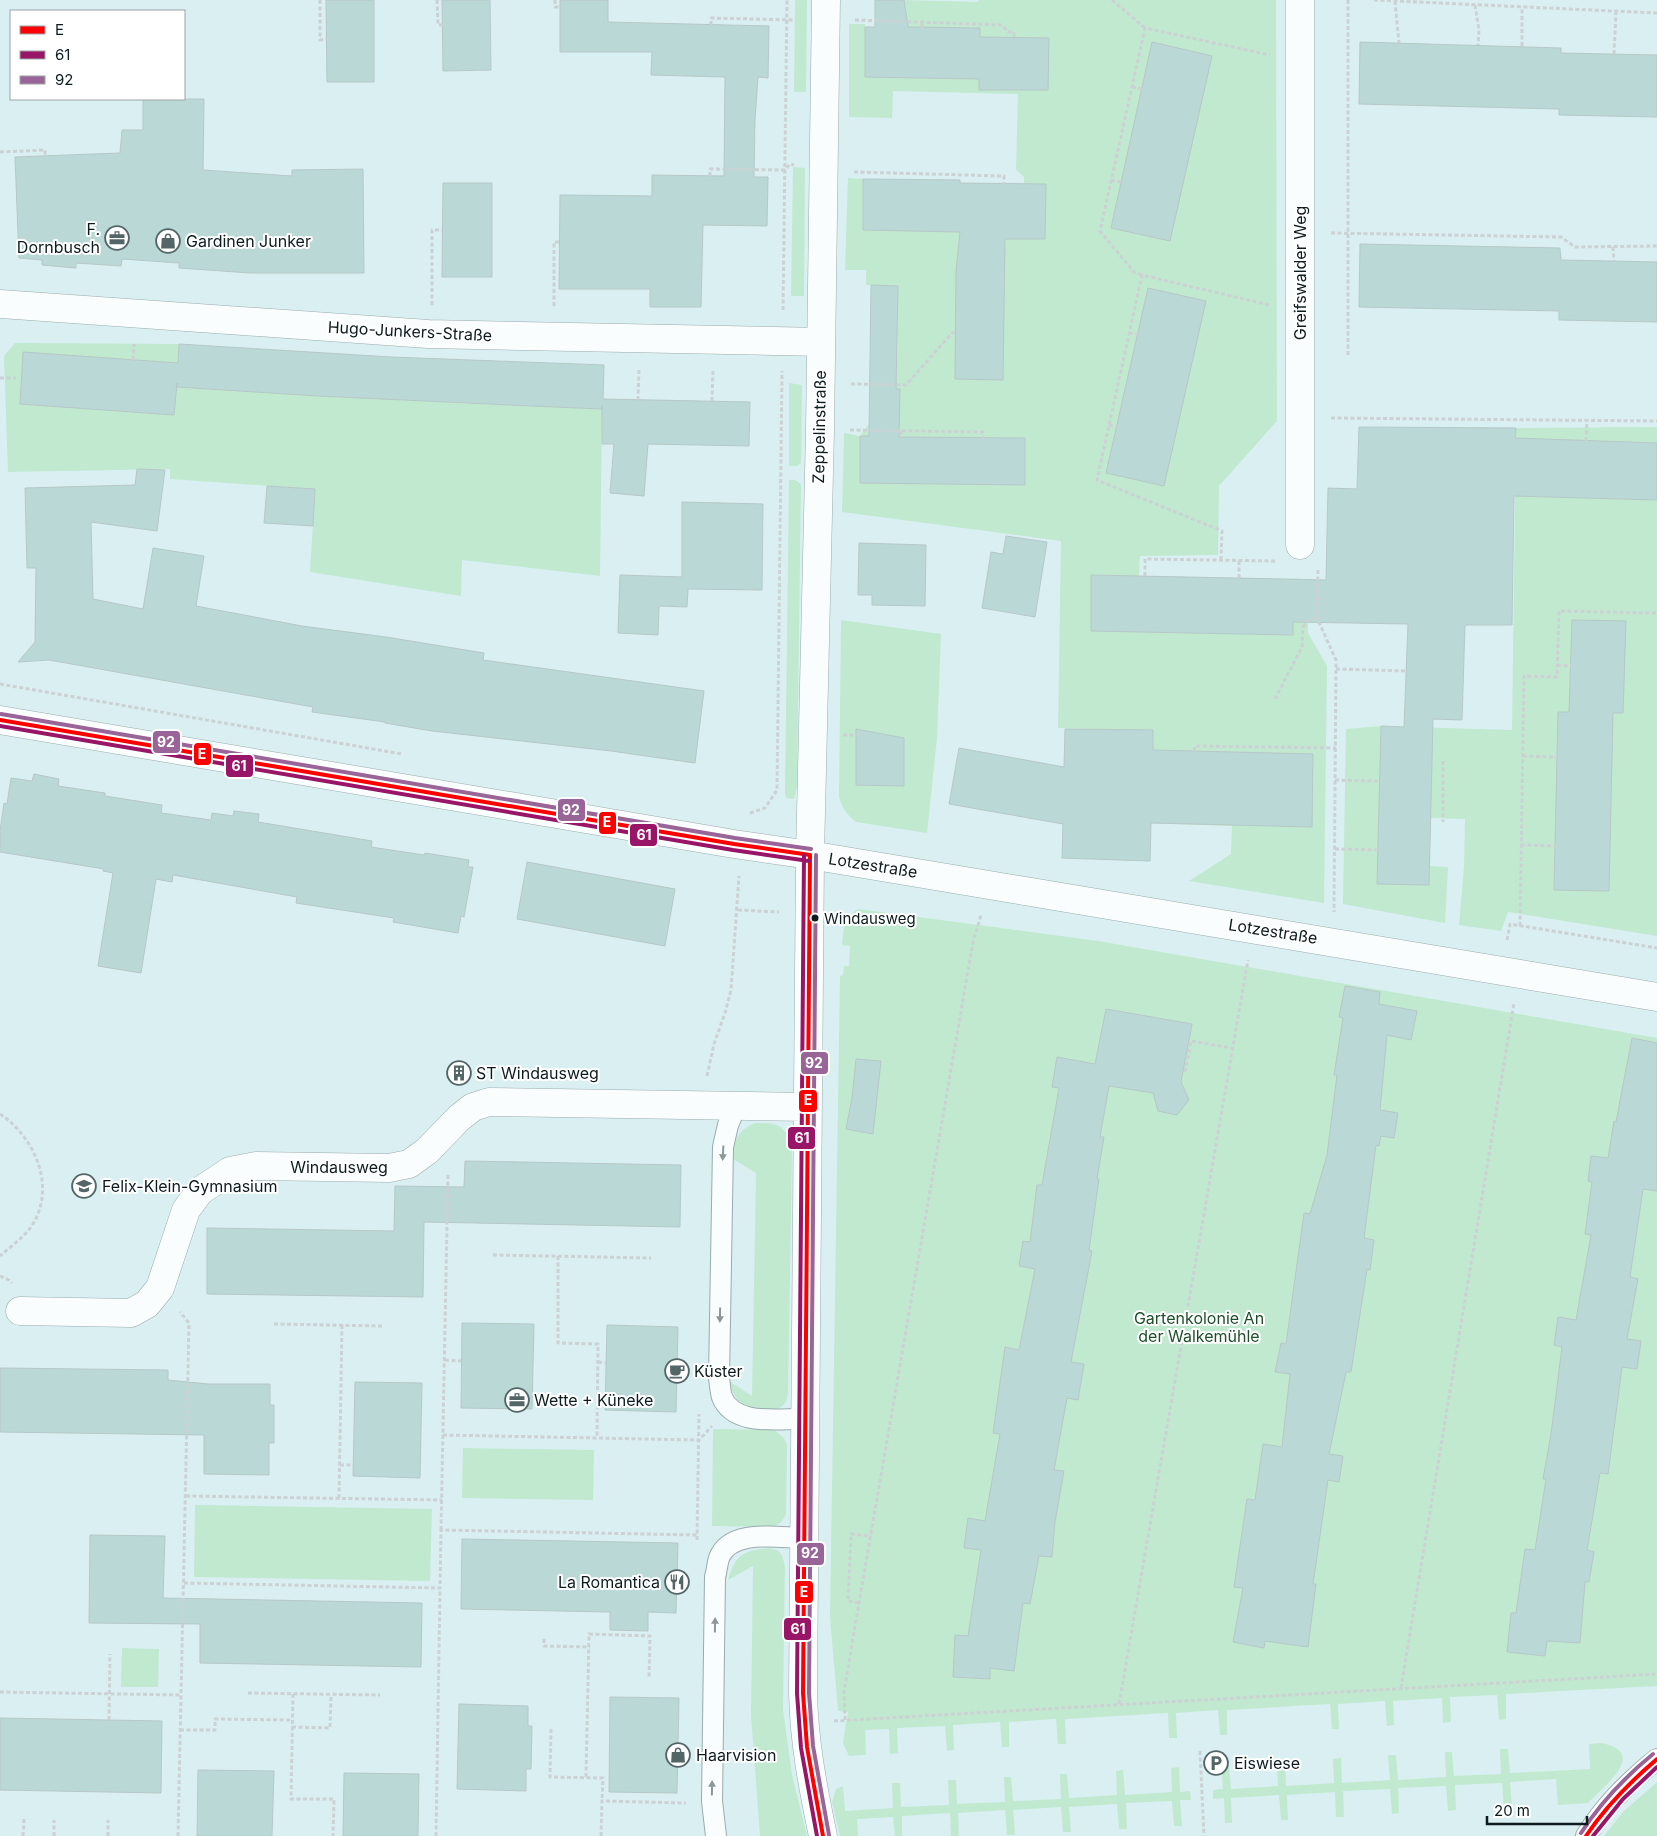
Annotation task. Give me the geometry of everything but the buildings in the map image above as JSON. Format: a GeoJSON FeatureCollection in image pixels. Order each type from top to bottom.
{"type":"FeatureCollection","features":[{"type":"Feature","properties":{"kind":"street","name":"Greifswalder Weg"},"geometry":{"type":"LineString","coordinates":[[1289,553],[1301,418],[1300,0]]}},
{"type":"Feature","properties":{"kind":"street","name":"Zeppelinstraße"},"geometry":{"type":"LineString","coordinates":[[810,854],[820,430],[826,10]]}},
{"type":"Feature","properties":{"kind":"street","name":"Hugo-Junkers-Straße"},"geometry":{"type":"LineString","coordinates":[[0,304],[428,334],[821,342]]}},
{"type":"Feature","properties":{"kind":"street","name":"Lotzestraße"},"geometry":{"type":"LineString","coordinates":[[0,720],[734,844],[810,854],[1657,996]]}},
{"type":"Feature","properties":{"kind":"street"},"geometry":{"type":"LineString","coordinates":[[810,854],[804,1724],[810,1773],[823,1836]]}},
{"type":"Feature","properties":{"kind":"street","name":"Windausweg"},"geometry":{"type":"LineString","coordinates":[[20,1310],[131,1313],[147,1304],[160,1288],[186,1210],[200,1191],[230,1171],[256,1166],[389,1168],[409,1164],[427,1151],[458,1118],[473,1108],[490,1102],[808,1107]]}},
{"type":"Feature","properties":{"kind":"lane"},"geometry":{"type":"LineString","coordinates":[[736,1106],[728,1124],[723,1147],[719,1378],[722,1397],[729,1408],[737,1415],[747,1418],[805,1419]]}},
{"type":"Feature","properties":{"kind":"lane"},"geometry":{"type":"LineString","coordinates":[[716,1836],[712,1801],[716,1577],[719,1558],[726,1546],[745,1537],[804,1538]]}},
{"type":"Feature","properties":{"kind":"lane"},"geometry":{"type":"LineString","coordinates":[[1586,1836],[1597,1818],[1615,1796],[1657,1759]]}},
{"type":"Feature","properties":{"kind":"path"},"geometry":{"type":"LineString","coordinates":[[320,0],[320,40],[326,39]]}},
{"type":"Feature","properties":{"kind":"path"},"geometry":{"type":"LineString","coordinates":[[437,0],[438,25],[443,25]]}},
{"type":"Feature","properties":{"kind":"path"},"geometry":{"type":"LineString","coordinates":[[555,0],[555,7],[560,7]]}},
{"type":"Feature","properties":{"kind":"path"},"geometry":{"type":"LineString","coordinates":[[734,844],[738,812],[751,813],[765,808],[776,790],[787,0]]}},
{"type":"Feature","properties":{"kind":"path"},"geometry":{"type":"LineString","coordinates":[[1112,0],[1145,28],[1300,62]]}},
{"type":"Feature","properties":{"kind":"path"},"geometry":{"type":"LineString","coordinates":[[1348,0],[1348,356]]}},
{"type":"Feature","properties":{"kind":"path"},"geometry":{"type":"LineString","coordinates":[[1374,0],[1657,13]]}},
{"type":"Feature","properties":{"kind":"path"},"geometry":{"type":"LineString","coordinates":[[1395,1],[1399,43]]}},
{"type":"Feature","properties":{"kind":"path"},"geometry":{"type":"LineString","coordinates":[[1475,5],[1479,30],[1478,45]]}},
{"type":"Feature","properties":{"kind":"path"},"geometry":{"type":"LineString","coordinates":[[1522,7],[1522,46]]}},
{"type":"Feature","properties":{"kind":"path"},"geometry":{"type":"LineString","coordinates":[[711,25],[711,18],[787,20],[826,10],[922,22],[1002,25],[1008,32],[1014,32],[1014,37]]}},
{"type":"Feature","properties":{"kind":"path"},"geometry":{"type":"LineString","coordinates":[[1614,54],[1616,11]]}},
{"type":"Feature","properties":{"kind":"path"},"geometry":{"type":"LineString","coordinates":[[922,22],[922,28]]}},
{"type":"Feature","properties":{"kind":"path"},"geometry":{"type":"LineString","coordinates":[[1145,28],[1100,231],[1134,272],[1301,312]]}},
{"type":"Feature","properties":{"kind":"path"},"geometry":{"type":"LineString","coordinates":[[1132,87],[1142,89]]}},
{"type":"Feature","properties":{"kind":"path"},"geometry":{"type":"LineString","coordinates":[[0,152],[45,150],[45,156]]}},
{"type":"Feature","properties":{"kind":"path"},"geometry":{"type":"LineString","coordinates":[[935,174],[1004,176],[1004,184]]}},
{"type":"Feature","properties":{"kind":"path"},"geometry":{"type":"LineString","coordinates":[[1112,180],[1121,182]]}},
{"type":"Feature","properties":{"kind":"path"},"geometry":{"type":"LineString","coordinates":[[428,334],[432,320],[432,230],[442,230]]}},
{"type":"Feature","properties":{"kind":"path"},"geometry":{"type":"LineString","coordinates":[[1300,233],[1561,237],[1575,247],[1657,246]]}},
{"type":"Feature","properties":{"kind":"path"},"geometry":{"type":"LineString","coordinates":[[554,336],[554,242],[560,242]]}},
{"type":"Feature","properties":{"kind":"path"},"geometry":{"type":"LineString","coordinates":[[1613,247],[1614,261]]}},
{"type":"Feature","properties":{"kind":"path"},"geometry":{"type":"LineString","coordinates":[[1142,275],[1097,480],[1222,531],[1222,560]]}},
{"type":"Feature","properties":{"kind":"path"},"geometry":{"type":"LineString","coordinates":[[820,383],[906,385],[952,333],[955,333]]}},
{"type":"Feature","properties":{"kind":"path"},"geometry":{"type":"LineString","coordinates":[[1129,333],[1138,334]]}},
{"type":"Feature","properties":{"kind":"path"},"geometry":{"type":"LineString","coordinates":[[0,378],[16,378]]}},
{"type":"Feature","properties":{"kind":"path"},"geometry":{"type":"LineString","coordinates":[[1301,418],[1657,421]]}},
{"type":"Feature","properties":{"kind":"path"},"geometry":{"type":"LineString","coordinates":[[1586,421],[1586,441]]}},
{"type":"Feature","properties":{"kind":"path"},"geometry":{"type":"LineString","coordinates":[[1109,425],[1117,427]]}},
{"type":"Feature","properties":{"kind":"path"},"geometry":{"type":"LineString","coordinates":[[820,430],[983,432],[983,438]]}},
{"type":"Feature","properties":{"kind":"path"},"geometry":{"type":"LineString","coordinates":[[901,431],[901,437]]}},
{"type":"Feature","properties":{"kind":"path"},"geometry":{"type":"LineString","coordinates":[[1145,576],[1145,559],[1239,560],[1289,553],[1318,561],[1317,618],[1336,660],[1334,941]]}},
{"type":"Feature","properties":{"kind":"path"},"geometry":{"type":"LineString","coordinates":[[1239,560],[1239,578]]}},
{"type":"Feature","properties":{"kind":"path"},"geometry":{"type":"LineString","coordinates":[[1520,926],[1524,676],[1558,677],[1559,611],[1657,613]]}},
{"type":"Feature","properties":{"kind":"path"},"geometry":{"type":"LineString","coordinates":[[1275,699],[1302,647],[1303,627],[1309,619],[1317,618]]}},
{"type":"Feature","properties":{"kind":"path"},"geometry":{"type":"LineString","coordinates":[[1557,665],[1571,666]]}},
{"type":"Feature","properties":{"kind":"path"},"geometry":{"type":"LineString","coordinates":[[1336,669],[1406,670]]}},
{"type":"Feature","properties":{"kind":"path"},"geometry":{"type":"LineString","coordinates":[[0,684],[404,754]]}},
{"type":"Feature","properties":{"kind":"path"},"geometry":{"type":"LineString","coordinates":[[1194,751],[1195,746],[1336,748]]}},
{"type":"Feature","properties":{"kind":"path"},"geometry":{"type":"LineString","coordinates":[[1273,747],[1273,753]]}},
{"type":"Feature","properties":{"kind":"path"},"geometry":{"type":"LineString","coordinates":[[1523,756],[1557,757]]}},
{"type":"Feature","properties":{"kind":"path"},"geometry":{"type":"LineString","coordinates":[[1442,761],[1443,822]]}},
{"type":"Feature","properties":{"kind":"path"},"geometry":{"type":"LineString","coordinates":[[1335,780],[1380,781]]}},
{"type":"Feature","properties":{"kind":"path"},"geometry":{"type":"LineString","coordinates":[[1521,845],[1556,846]]}},
{"type":"Feature","properties":{"kind":"path"},"geometry":{"type":"LineString","coordinates":[[1334,849],[1378,850]]}},
{"type":"Feature","properties":{"kind":"path"},"geometry":{"type":"LineString","coordinates":[[990,884],[973,942],[844,1692],[845,1720],[1657,1674]]}},
{"type":"Feature","properties":{"kind":"path"},"geometry":{"type":"LineString","coordinates":[[738,910],[809,913]]}},
{"type":"Feature","properties":{"kind":"path"},"geometry":{"type":"LineString","coordinates":[[1401,1688],[1510,972],[1510,924],[1657,948]]}},
{"type":"Feature","properties":{"kind":"path"},"geometry":{"type":"LineString","coordinates":[[1119,1704],[1254,928]]}},
{"type":"Feature","properties":{"kind":"path"},"geometry":{"type":"LineString","coordinates":[[1185,1072],[1191,1041],[1232,1048]]}},
{"type":"Feature","properties":{"kind":"path"},"geometry":{"type":"LineString","coordinates":[[0,1114],[16,1127],[34,1151],[40,1167],[42,1199],[38,1213],[30,1228],[0,1256]]}},
{"type":"Feature","properties":{"kind":"path"},"geometry":{"type":"LineString","coordinates":[[436,1836],[449,1129]]}},
{"type":"Feature","properties":{"kind":"path"},"geometry":{"type":"LineString","coordinates":[[493,1255],[651,1258]]}},
{"type":"Feature","properties":{"kind":"path"},"geometry":{"type":"LineString","coordinates":[[558,1256],[558,1343],[598,1344],[597,1438]]}},
{"type":"Feature","properties":{"kind":"path"},"geometry":{"type":"LineString","coordinates":[[178,1836],[189,1323]]}},
{"type":"Feature","properties":{"kind":"path"},"geometry":{"type":"LineString","coordinates":[[274,1324],[382,1326]]}},
{"type":"Feature","properties":{"kind":"path"},"geometry":{"type":"LineString","coordinates":[[339,1498],[342,1325]]}},
{"type":"Feature","properties":{"kind":"path"},"geometry":{"type":"LineString","coordinates":[[445,1360],[461,1361]]}},
{"type":"Feature","properties":{"kind":"path"},"geometry":{"type":"LineString","coordinates":[[598,1362],[606,1363]]}},
{"type":"Feature","properties":{"kind":"path"},"geometry":{"type":"LineString","coordinates":[[443,1435],[699,1440],[729,1408]]}},
{"type":"Feature","properties":{"kind":"path"},"geometry":{"type":"LineString","coordinates":[[340,1465],[353,1465]]}},
{"type":"Feature","properties":{"kind":"path"},"geometry":{"type":"LineString","coordinates":[[186,1496],[442,1500]]}},
{"type":"Feature","properties":{"kind":"path"},"geometry":{"type":"LineString","coordinates":[[441,1530],[698,1535],[726,1546]]}},
{"type":"Feature","properties":{"kind":"path"},"geometry":{"type":"LineString","coordinates":[[859,1603],[848,1601],[851,1534],[871,1536]]}},
{"type":"Feature","properties":{"kind":"path"},"geometry":{"type":"LineString","coordinates":[[184,1583],[440,1588]]}},
{"type":"Feature","properties":{"kind":"path"},"geometry":{"type":"LineString","coordinates":[[586,1777],[590,1634],[650,1636],[649,1678]]}},
{"type":"Feature","properties":{"kind":"path"},"geometry":{"type":"LineString","coordinates":[[544,1639],[544,1646],[590,1647]]}},
{"type":"Feature","properties":{"kind":"path"},"geometry":{"type":"LineString","coordinates":[[109,1720],[110,1654]]}},
{"type":"Feature","properties":{"kind":"path"},"geometry":{"type":"LineString","coordinates":[[0,1692],[181,1695]]}},
{"type":"Feature","properties":{"kind":"path"},"geometry":{"type":"LineString","coordinates":[[248,1693],[380,1695]]}},
{"type":"Feature","properties":{"kind":"path"},"geometry":{"type":"LineString","coordinates":[[293,1694],[291,1798],[334,1799],[333,1836]]}},
{"type":"Feature","properties":{"kind":"path"},"geometry":{"type":"LineString","coordinates":[[292,1727],[330,1728],[330,1695]]}},
{"type":"Feature","properties":{"kind":"path"},"geometry":{"type":"LineString","coordinates":[[180,1730],[215,1730],[215,1719],[292,1720]]}},
{"type":"Feature","properties":{"kind":"path"},"geometry":{"type":"LineString","coordinates":[[551,1729],[550,1777],[603,1778],[601,1836]]}},
{"type":"Feature","properties":{"kind":"path"},"geometry":{"type":"LineString","coordinates":[[1200,1751],[1204,1836]]}},
{"type":"Feature","properties":{"kind":"path"},"geometry":{"type":"LineString","coordinates":[[602,1801],[694,1804]]}},
{"type":"Feature","properties":{"kind":"path"},"geometry":{"type":"LineString","coordinates":[[24,1819],[24,1836]]}},
{"type":"Feature","properties":{"kind":"path"},"geometry":{"type":"LineString","coordinates":[[54,1820],[54,1836]]}},
{"type":"Feature","properties":{"kind":"path"},"geometry":{"type":"LineString","coordinates":[[108,1820],[108,1836]]}},
{"type":"Feature","properties":{"kind":"green space"},"geometry":{"type":"Polygon","coordinates":[[[795,0],[807,0],[806,92],[794,92],[795,0]]]}},
{"type":"Feature","properties":{"kind":"green space"},"geometry":{"type":"Polygon","coordinates":[[[904,0],[978,2],[979,0],[1276,0],[1277,421],[1219,486],[1218,555],[1140,556],[1139,576],[1308,579],[1308,633],[1327,666],[1324,903],[1189,881],[1231,854],[1232,826],[1151,823],[1153,731],[1058,728],[1061,541],[842,512],[844,433],[860,436],[869,424],[899,424],[900,390],[870,389],[897,380],[898,286],[866,285],[866,270],[845,270],[848,178],[863,179],[863,230],[960,232],[960,238],[1045,239],[1046,184],[1024,184],[1024,177],[1016,170],[1018,94],[893,91],[892,118],[849,117],[849,24],[865,24],[865,27],[903,27],[904,0]]]}},
{"type":"Feature","properties":{"kind":"green space"},"geometry":{"type":"Polygon","coordinates":[[[793,167],[805,168],[804,296],[791,296],[793,167]]]}},
{"type":"Feature","properties":{"kind":"green space"},"geometry":{"type":"Polygon","coordinates":[[[15,343],[179,344],[177,387],[602,409],[600,576],[462,560],[461,596],[310,572],[315,489],[170,479],[170,469],[8,472],[4,356],[15,343]]]}},
{"type":"Feature","properties":{"kind":"green space"},"geometry":{"type":"Polygon","coordinates":[[[789,383],[802,385],[801,463],[797,466],[789,466],[789,383]]]}},
{"type":"Feature","properties":{"kind":"green space"},"geometry":{"type":"Polygon","coordinates":[[[1657,427],[1657,936],[1508,912],[1501,931],[1459,925],[1464,867],[1465,819],[1431,818],[1429,866],[1448,867],[1445,923],[1343,904],[1346,729],[1381,726],[1512,730],[1516,428],[1657,427]]]}},
{"type":"Feature","properties":{"kind":"green space"},"geometry":{"type":"Polygon","coordinates":[[[789,480],[795,480],[801,484],[797,787],[794,799],[786,798],[785,792],[789,480]]]}},
{"type":"Feature","properties":{"kind":"green space"},"geometry":{"type":"Polygon","coordinates":[[[841,620],[941,634],[937,738],[927,833],[856,822],[847,814],[842,805],[839,797],[841,620]]]}},
{"type":"Feature","properties":{"kind":"green space","name":"Gartenkolonie An der Walkemühle"},"geometry":{"type":"Polygon","coordinates":[[[858,909],[1098,941],[1657,1038],[1657,1686],[1506,1694],[1506,1719],[1499,1720],[1497,1695],[1450,1697],[1451,1722],[1443,1723],[1442,1698],[1393,1701],[1394,1725],[1387,1726],[1385,1701],[1338,1704],[1339,1729],[1332,1729],[1330,1704],[1227,1710],[1227,1735],[1220,1735],[1218,1710],[1176,1713],[1177,1738],[1169,1738],[1168,1713],[1065,1719],[1066,1744],[1058,1744],[1056,1719],[1009,1722],[1009,1747],[1002,1747],[1000,1722],[953,1725],[954,1750],[947,1751],[945,1726],[897,1728],[898,1753],[890,1754],[889,1729],[865,1730],[866,1755],[849,1756],[843,1743],[848,1712],[838,1711],[830,1617],[840,976],[843,975],[844,966],[849,966],[850,946],[842,945],[845,924],[849,916],[858,909]]]}},
{"type":"Feature","properties":{"kind":"green space"},"geometry":{"type":"Polygon","coordinates":[[[755,1123],[779,1126],[786,1133],[792,1146],[788,1394],[783,1406],[773,1410],[762,1410],[743,1405],[736,1397],[729,1381],[752,1396],[756,1173],[733,1159],[735,1142],[738,1137],[744,1129],[755,1123]]]}},
{"type":"Feature","properties":{"kind":"green space"},"geometry":{"type":"Polygon","coordinates":[[[713,1429],[774,1430],[784,1438],[787,1445],[786,1514],[779,1523],[772,1527],[712,1526],[713,1429]]]}},
{"type":"Feature","properties":{"kind":"green space"},"geometry":{"type":"Polygon","coordinates":[[[463,1448],[594,1450],[593,1500],[462,1498],[463,1448]]]}},
{"type":"Feature","properties":{"kind":"green space"},"geometry":{"type":"Polygon","coordinates":[[[195,1505],[432,1509],[430,1581],[194,1577],[195,1505]]]}},
{"type":"Feature","properties":{"kind":"green space"},"geometry":{"type":"Polygon","coordinates":[[[769,1548],[777,1550],[781,1554],[785,1566],[783,1709],[792,1775],[807,1836],[760,1836],[751,1716],[753,1566],[728,1580],[734,1564],[742,1555],[769,1548]]]}},
{"type":"Feature","properties":{"kind":"green space"},"geometry":{"type":"Polygon","coordinates":[[[122,1648],[159,1649],[158,1687],[121,1687],[122,1648]]]}},
{"type":"Feature","properties":{"kind":"green space"},"geometry":{"type":"Polygon","coordinates":[[[1601,1743],[1615,1747],[1622,1754],[1622,1761],[1619,1770],[1588,1803],[1558,1805],[1556,1779],[1510,1782],[1512,1807],[1504,1808],[1502,1783],[1455,1785],[1456,1810],[1448,1811],[1446,1786],[1398,1788],[1399,1813],[1392,1814],[1390,1789],[1343,1791],[1344,1817],[1336,1817],[1335,1792],[1287,1795],[1288,1820],[1281,1820],[1279,1795],[1231,1798],[1232,1823],[1225,1823],[1224,1798],[1213,1799],[1213,1790],[1223,1789],[1221,1765],[1229,1765],[1231,1789],[1278,1786],[1277,1762],[1285,1761],[1286,1786],[1334,1783],[1333,1759],[1341,1758],[1342,1783],[1390,1780],[1388,1755],[1396,1755],[1398,1780],[1446,1777],[1445,1752],[1452,1752],[1454,1776],[1501,1774],[1500,1749],[1508,1749],[1510,1773],[1590,1769],[1589,1744],[1601,1743]]]}},
{"type":"Feature","properties":{"kind":"green space"},"geometry":{"type":"Polygon","coordinates":[[[1179,1767],[1180,1792],[1190,1791],[1191,1800],[1180,1800],[1182,1826],[1174,1826],[1172,1801],[1126,1803],[1127,1829],[1119,1829],[1117,1804],[1069,1807],[1071,1832],[1063,1832],[1061,1807],[1013,1810],[1015,1835],[1007,1835],[1005,1810],[958,1813],[959,1836],[951,1836],[950,1813],[902,1816],[902,1836],[895,1836],[893,1817],[857,1819],[858,1836],[840,1836],[832,1802],[836,1789],[843,1786],[845,1811],[893,1808],[892,1783],[900,1783],[901,1807],[949,1805],[948,1780],[956,1780],[957,1804],[1005,1802],[1004,1777],[1011,1777],[1013,1801],[1061,1799],[1060,1774],[1067,1774],[1069,1798],[1117,1795],[1116,1771],[1123,1770],[1125,1795],[1172,1792],[1171,1768],[1179,1767]]]}},
{"type":"Feature","properties":{"kind":"green space"},"geometry":{"type":"Polygon","coordinates":[[[1657,1782],[1657,1836],[1604,1836],[1623,1812],[1657,1782]]]}},
{"type":"Feature","properties":{"kind":"transit line","name":"92"},"geometry":{"type":"LineString","coordinates":[[1,714],[735,838],[811,849]]}},
{"type":"Feature","properties":{"kind":"transit line","name":"E"},"geometry":{"type":"LineString","coordinates":[[0,720],[734,844],[810,855]]}},
{"type":"Feature","properties":{"kind":"transit line","name":"61"},"geometry":{"type":"LineString","coordinates":[[0,726],[733,850],[809,861]]}},
{"type":"Feature","properties":{"kind":"transit line","name":"61"},"geometry":{"type":"LineString","coordinates":[[804,855],[797,1693],[801,1748],[817,1836]]}},
{"type":"Feature","properties":{"kind":"transit line","name":"E"},"geometry":{"type":"LineString","coordinates":[[810,855],[803,1693],[807,1747],[823,1836]]}},
{"type":"Feature","properties":{"kind":"transit line","name":"92"},"geometry":{"type":"LineString","coordinates":[[816,855],[809,1693],[813,1746],[829,1835]]}},
{"type":"Feature","properties":{"kind":"transit line","name":"92"},"geometry":{"type":"LineString","coordinates":[[1581,1833],[1614,1790],[1653,1754]]}},
{"type":"Feature","properties":{"kind":"transit line","name":"E"},"geometry":{"type":"LineString","coordinates":[[1586,1836],[1619,1795],[1657,1759]]}},
{"type":"Feature","properties":{"kind":"transit line","name":"61"},"geometry":{"type":"LineString","coordinates":[[1593,1836],[1623,1799],[1657,1767]]}},
{"type":"Feature","properties":{"kind":"place","name":"F. Dornbusch"},"geometry":{"type":"Point","coordinates":[117,238]}},
{"type":"Feature","properties":{"kind":"place","name":"Gardinen Junker"},"geometry":{"type":"Point","coordinates":[168,241]}},
{"type":"Feature","properties":{"kind":"place","name":"Windausweg"},"geometry":{"type":"Point","coordinates":[815,918]}},
{"type":"Feature","properties":{"kind":"place","name":"ST Windausweg"},"geometry":{"type":"Point","coordinates":[459,1073]}},
{"type":"Feature","properties":{"kind":"place","name":"Felix-Klein-Gymnasium"},"geometry":{"type":"Point","coordinates":[84,1186]}},
{"type":"Feature","properties":{"kind":"place","name":"Küster"},"geometry":{"type":"Point","coordinates":[677,1371]}},
{"type":"Feature","properties":{"kind":"place","name":"Wette + Küneke"},"geometry":{"type":"Point","coordinates":[517,1400]}},
{"type":"Feature","properties":{"kind":"place","name":"La Romantica"},"geometry":{"type":"Point","coordinates":[677,1582]}},
{"type":"Feature","properties":{"kind":"place","name":"Haarvision"},"geometry":{"type":"Point","coordinates":[678,1755]}},
{"type":"Feature","properties":{"kind":"place","name":"Eiswiese"},"geometry":{"type":"Point","coordinates":[1216,1763]}}]}
